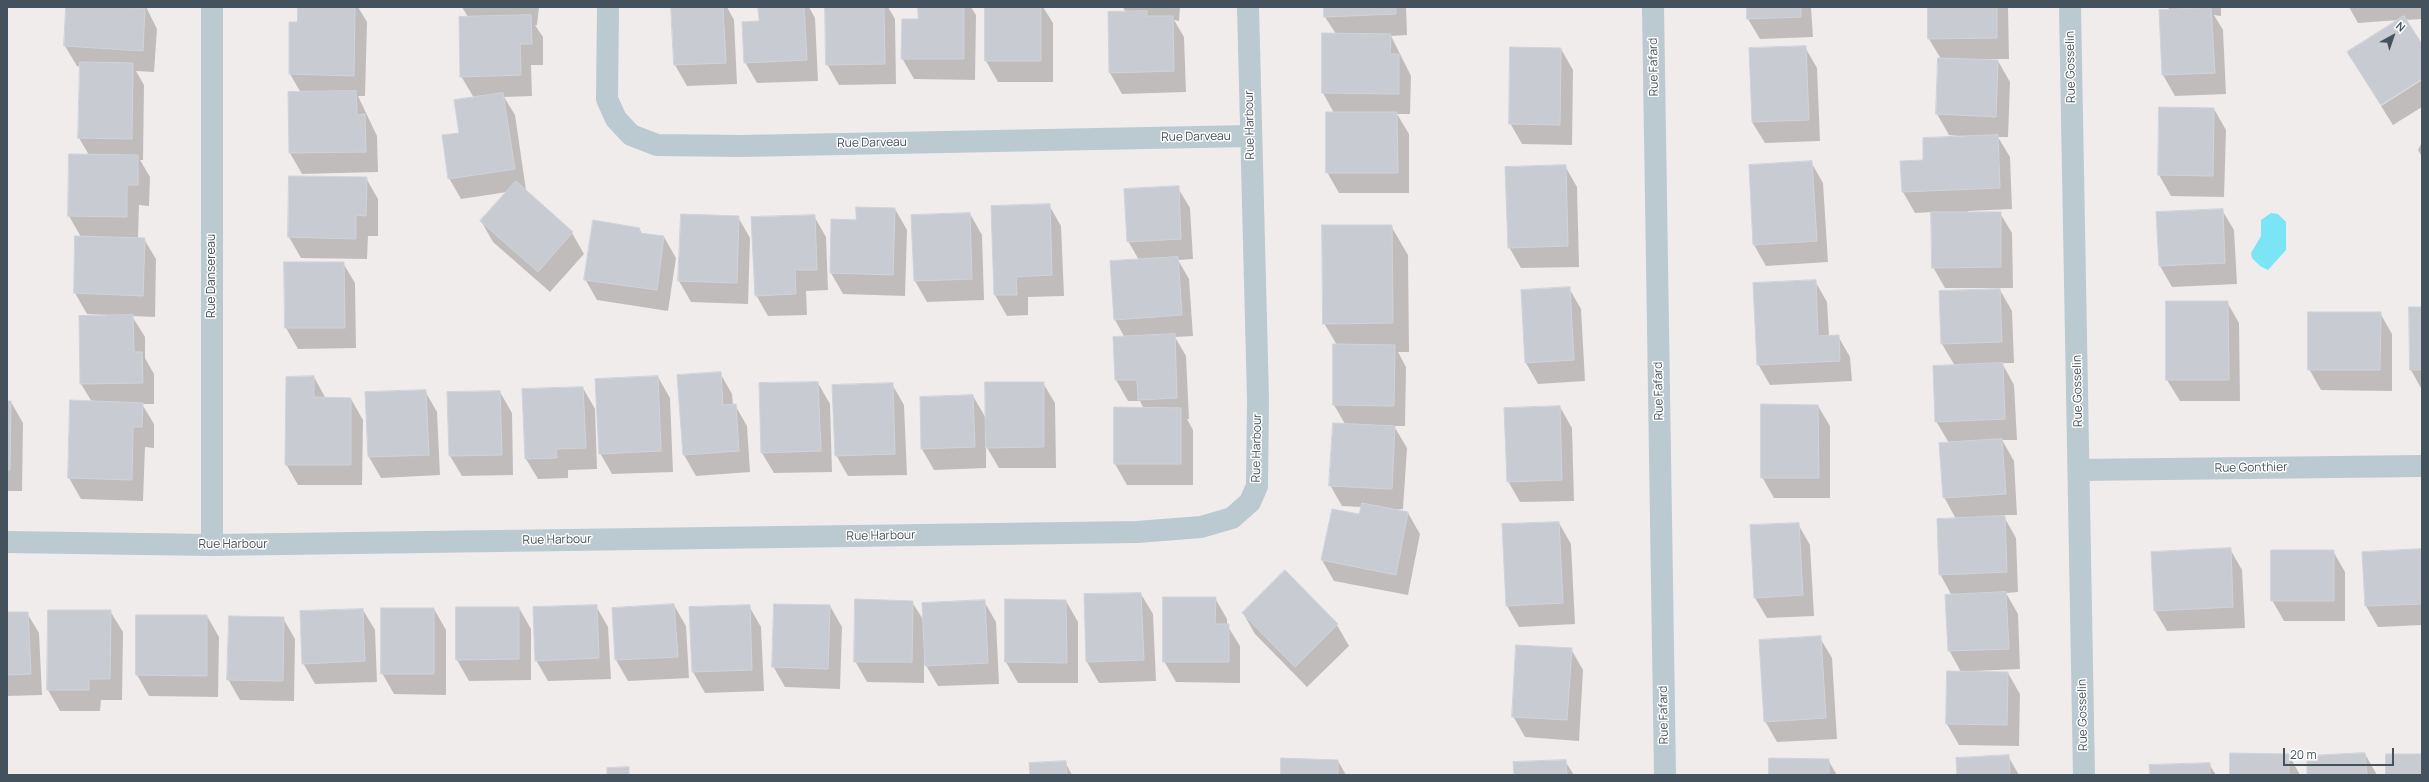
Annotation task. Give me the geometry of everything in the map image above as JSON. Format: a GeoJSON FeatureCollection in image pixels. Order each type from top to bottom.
{"type":"FeatureCollection","features":[{"type":"Feature","properties":{"kind":"street","name":"Rue Dansereau"},"geometry":{"type":"LineString","coordinates":[[212,7],[212,545]]}},
{"type":"Feature","properties":{"kind":"street","name":"Rue Darveau"},"geometry":{"type":"LineString","coordinates":[[608,7],[607,99],[616,119],[631,135],[657,145],[741,146],[1250,136]]}},
{"type":"Feature","properties":{"kind":"street","name":"Rue Harbour"},"geometry":{"type":"LineString","coordinates":[[7,542],[212,545],[1137,532],[1201,527],[1232,518],[1250,502],[1257,486],[1258,399],[1250,136],[1248,7]]}},
{"type":"Feature","properties":{"kind":"street","name":"Rue Fafard"},"geometry":{"type":"LineString","coordinates":[[1653,7],[1665,775]]}},
{"type":"Feature","properties":{"kind":"street","name":"Rue Gosselin"},"geometry":{"type":"LineString","coordinates":[[2070,7],[2084,775]]}},
{"type":"Feature","properties":{"kind":"street","name":"Rue Gonthier"},"geometry":{"type":"LineString","coordinates":[[2079,470],[2422,466]]}},
{"type":"Feature","properties":{"kind":"water"},"geometry":{"type":"Polygon","coordinates":[[[2271,213],[2278,214],[2286,222],[2286,250],[2268,270],[2260,266],[2252,258],[2251,253],[2261,236],[2261,220],[2271,213]]]}},
{"type":"Feature","properties":{"kind":"building"},"geometry":{"type":"Polygon","coordinates":[[[66,7],[145,8],[143,51],[64,46],[66,7]]]}},
{"type":"Feature","properties":{"kind":"building"},"geometry":{"type":"Polygon","coordinates":[[[298,7],[355,7],[354,76],[289,74],[289,22],[297,22],[298,7]]]}},
{"type":"Feature","properties":{"kind":"building"},"geometry":{"type":"Polygon","coordinates":[[[671,7],[723,7],[726,63],[674,65],[671,7]]]}},
{"type":"Feature","properties":{"kind":"building"},"geometry":{"type":"Polygon","coordinates":[[[758,7],[804,7],[807,60],[744,63],[742,22],[759,21],[758,7]]]}},
{"type":"Feature","properties":{"kind":"building"},"geometry":{"type":"Polygon","coordinates":[[[825,7],[884,7],[885,64],[826,65],[825,7]]]}},
{"type":"Feature","properties":{"kind":"building"},"geometry":{"type":"Polygon","coordinates":[[[918,7],[964,7],[964,59],[901,59],[902,19],[918,19],[918,7]]]}},
{"type":"Feature","properties":{"kind":"building"},"geometry":{"type":"Polygon","coordinates":[[[985,7],[1041,7],[1041,61],[985,61],[985,7]]]}},
{"type":"Feature","properties":{"kind":"building"},"geometry":{"type":"Polygon","coordinates":[[[1324,7],[1396,7],[1396,14],[1324,17],[1324,7]]]}},
{"type":"Feature","properties":{"kind":"building"},"geometry":{"type":"Polygon","coordinates":[[[1747,7],[1801,7],[1801,17],[1747,19],[1747,7]]]}},
{"type":"Feature","properties":{"kind":"building"},"geometry":{"type":"Polygon","coordinates":[[[1928,7],[1997,7],[1997,38],[1928,39],[1928,7]]]}},
{"type":"Feature","properties":{"kind":"building"},"geometry":{"type":"Polygon","coordinates":[[[2211,8],[2215,73],[2162,75],[2159,10],[2211,8]]]}},
{"type":"Feature","properties":{"kind":"building"},"geometry":{"type":"Polygon","coordinates":[[[1147,11],[1147,16],[1173,16],[1174,71],[1109,73],[1108,12],[1147,11]]]}},
{"type":"Feature","properties":{"kind":"building"},"geometry":{"type":"Polygon","coordinates":[[[531,15],[532,44],[520,44],[521,75],[460,77],[459,17],[531,15]]]}},
{"type":"Feature","properties":{"kind":"building"},"geometry":{"type":"Polygon","coordinates":[[[2404,16],[2422,44],[2422,79],[2381,105],[2347,52],[2404,16]]]}},
{"type":"Feature","properties":{"kind":"building"},"geometry":{"type":"Polygon","coordinates":[[[1322,33],[1391,34],[1390,54],[1399,54],[1399,94],[1322,93],[1322,33]]]}},
{"type":"Feature","properties":{"kind":"building"},"geometry":{"type":"Polygon","coordinates":[[[1806,46],[1809,120],[1752,122],[1749,48],[1806,46]]]}},
{"type":"Feature","properties":{"kind":"building"},"geometry":{"type":"Polygon","coordinates":[[[1510,47],[1561,48],[1560,125],[1509,124],[1510,47]]]}},
{"type":"Feature","properties":{"kind":"building"},"geometry":{"type":"Polygon","coordinates":[[[1938,58],[1998,60],[1996,117],[1936,114],[1938,58]]]}},
{"type":"Feature","properties":{"kind":"building"},"geometry":{"type":"Polygon","coordinates":[[[80,62],[133,63],[132,139],[78,138],[80,62]]]}},
{"type":"Feature","properties":{"kind":"building"},"geometry":{"type":"Polygon","coordinates":[[[356,91],[357,115],[365,114],[366,152],[289,153],[288,92],[356,91]]]}},
{"type":"Feature","properties":{"kind":"building"},"geometry":{"type":"Polygon","coordinates":[[[503,93],[515,169],[448,179],[442,135],[459,133],[454,100],[503,93]]]}},
{"type":"Feature","properties":{"kind":"building"},"geometry":{"type":"Polygon","coordinates":[[[2159,107],[2214,108],[2213,176],[2158,175],[2159,107]]]}},
{"type":"Feature","properties":{"kind":"building"},"geometry":{"type":"Polygon","coordinates":[[[1326,112],[1397,112],[1398,173],[1326,173],[1326,112]]]}},
{"type":"Feature","properties":{"kind":"building"},"geometry":{"type":"Polygon","coordinates":[[[1998,135],[2000,188],[1902,192],[1900,161],[1923,160],[1923,138],[1998,135]]]}},
{"type":"Feature","properties":{"kind":"building"},"geometry":{"type":"Polygon","coordinates":[[[69,154],[138,155],[138,185],[127,185],[127,217],[68,216],[69,154]]]}},
{"type":"Feature","properties":{"kind":"building"},"geometry":{"type":"Polygon","coordinates":[[[1812,161],[1817,241],[1753,245],[1749,165],[1812,161]]]}},
{"type":"Feature","properties":{"kind":"building"},"geometry":{"type":"Polygon","coordinates":[[[1566,165],[1568,246],[1508,248],[1505,167],[1566,165]]]}},
{"type":"Feature","properties":{"kind":"building"},"geometry":{"type":"Polygon","coordinates":[[[289,176],[367,177],[366,216],[356,215],[356,239],[288,237],[289,176]]]}},
{"type":"Feature","properties":{"kind":"building"},"geometry":{"type":"Polygon","coordinates":[[[516,181],[573,232],[538,272],[480,221],[516,181]]]}},
{"type":"Feature","properties":{"kind":"building"},"geometry":{"type":"Polygon","coordinates":[[[1179,186],[1181,239],[1127,242],[1124,189],[1179,186]]]}},
{"type":"Feature","properties":{"kind":"building"},"geometry":{"type":"Polygon","coordinates":[[[1050,204],[1052,275],[1016,277],[1017,295],[994,295],[991,206],[1050,204]]]}},
{"type":"Feature","properties":{"kind":"building"},"geometry":{"type":"Polygon","coordinates":[[[856,207],[895,208],[893,275],[830,273],[831,219],[856,220],[856,207]]]}},
{"type":"Feature","properties":{"kind":"building"},"geometry":{"type":"Polygon","coordinates":[[[2223,209],[2225,263],[2159,266],[2156,212],[2223,209]]]}},
{"type":"Feature","properties":{"kind":"building"},"geometry":{"type":"Polygon","coordinates":[[[1931,212],[2001,212],[2001,267],[1932,268],[1931,212]]]}},
{"type":"Feature","properties":{"kind":"building"},"geometry":{"type":"Polygon","coordinates":[[[970,213],[972,279],[914,281],[911,215],[970,213]]]}},
{"type":"Feature","properties":{"kind":"building"},"geometry":{"type":"Polygon","coordinates":[[[681,214],[739,216],[737,283],[678,281],[681,214]]]}},
{"type":"Feature","properties":{"kind":"building"},"geometry":{"type":"Polygon","coordinates":[[[815,215],[817,270],[795,270],[796,294],[755,296],[751,217],[815,215]]]}},
{"type":"Feature","properties":{"kind":"building"},"geometry":{"type":"Polygon","coordinates":[[[593,220],[640,228],[639,233],[664,236],[657,290],[584,280],[593,220]]]}},
{"type":"Feature","properties":{"kind":"building"},"geometry":{"type":"Polygon","coordinates":[[[1322,225],[1392,225],[1393,323],[1323,324],[1322,225]]]}},
{"type":"Feature","properties":{"kind":"building"},"geometry":{"type":"Polygon","coordinates":[[[75,236],[145,238],[143,296],[74,293],[75,236]]]}},
{"type":"Feature","properties":{"kind":"building"},"geometry":{"type":"Polygon","coordinates":[[[1178,257],[1182,315],[1114,320],[1110,261],[1178,257]]]}},
{"type":"Feature","properties":{"kind":"building"},"geometry":{"type":"Polygon","coordinates":[[[284,262],[344,262],[345,328],[285,328],[284,262]]]}},
{"type":"Feature","properties":{"kind":"building"},"geometry":{"type":"Polygon","coordinates":[[[1816,280],[1818,336],[1839,335],[1840,361],[1757,365],[1753,283],[1816,280]]]}},
{"type":"Feature","properties":{"kind":"building"},"geometry":{"type":"Polygon","coordinates":[[[1570,287],[1574,360],[1525,363],[1521,290],[1570,287]]]}},
{"type":"Feature","properties":{"kind":"building"},"geometry":{"type":"Polygon","coordinates":[[[2000,289],[2002,342],[1941,344],[1939,291],[2000,289]]]}},
{"type":"Feature","properties":{"kind":"building"},"geometry":{"type":"Polygon","coordinates":[[[2166,301],[2228,301],[2229,380],[2166,380],[2166,301]]]}},
{"type":"Feature","properties":{"kind":"building"},"geometry":{"type":"Polygon","coordinates":[[[2409,307],[2422,307],[2422,370],[2410,370],[2409,307]]]}},
{"type":"Feature","properties":{"kind":"building"},"geometry":{"type":"Polygon","coordinates":[[[2308,312],[2381,312],[2380,370],[2308,370],[2308,312]]]}},
{"type":"Feature","properties":{"kind":"building"},"geometry":{"type":"Polygon","coordinates":[[[133,315],[134,352],[142,352],[143,383],[80,384],[79,316],[133,315]]]}},
{"type":"Feature","properties":{"kind":"building"},"geometry":{"type":"Polygon","coordinates":[[[1175,334],[1177,398],[1138,400],[1137,380],[1115,380],[1113,337],[1175,334]]]}},
{"type":"Feature","properties":{"kind":"building"},"geometry":{"type":"Polygon","coordinates":[[[1333,344],[1395,345],[1394,406],[1333,405],[1333,344]]]}},
{"type":"Feature","properties":{"kind":"building"},"geometry":{"type":"Polygon","coordinates":[[[2003,363],[2005,419],[1935,422],[1933,366],[2003,363]]]}},
{"type":"Feature","properties":{"kind":"building"},"geometry":{"type":"Polygon","coordinates":[[[721,372],[723,405],[736,404],[739,451],[683,455],[677,375],[721,372]]]}},
{"type":"Feature","properties":{"kind":"building"},"geometry":{"type":"Polygon","coordinates":[[[314,376],[314,397],[351,398],[351,465],[285,465],[286,377],[314,376]]]}},
{"type":"Feature","properties":{"kind":"building"},"geometry":{"type":"Polygon","coordinates":[[[658,376],[661,451],[599,454],[595,379],[658,376]]]}},
{"type":"Feature","properties":{"kind":"building"},"geometry":{"type":"Polygon","coordinates":[[[818,382],[821,451],[761,453],[759,383],[818,382]]]}},
{"type":"Feature","properties":{"kind":"building"},"geometry":{"type":"Polygon","coordinates":[[[985,382],[1044,382],[1044,447],[986,448],[985,382]]]}},
{"type":"Feature","properties":{"kind":"building"},"geometry":{"type":"Polygon","coordinates":[[[893,383],[895,454],[835,456],[832,385],[893,383]]]}},
{"type":"Feature","properties":{"kind":"building"},"geometry":{"type":"Polygon","coordinates":[[[583,387],[586,448],[556,449],[557,458],[525,459],[522,389],[583,387]]]}},
{"type":"Feature","properties":{"kind":"building"},"geometry":{"type":"Polygon","coordinates":[[[426,390],[429,455],[368,457],[365,392],[426,390]]]}},
{"type":"Feature","properties":{"kind":"building"},"geometry":{"type":"Polygon","coordinates":[[[500,391],[502,455],[449,456],[447,392],[500,391]]]}},
{"type":"Feature","properties":{"kind":"building"},"geometry":{"type":"Polygon","coordinates":[[[973,395],[975,447],[921,449],[920,397],[973,395]]]}},
{"type":"Feature","properties":{"kind":"building"},"geometry":{"type":"Polygon","coordinates":[[[70,400],[143,403],[142,427],[133,427],[132,480],[68,478],[70,400]]]}},
{"type":"Feature","properties":{"kind":"building"},"geometry":{"type":"Polygon","coordinates":[[[7,401],[11,401],[10,470],[7,470],[7,401]]]}},
{"type":"Feature","properties":{"kind":"building"},"geometry":{"type":"Polygon","coordinates":[[[1761,404],[1818,405],[1819,478],[1761,478],[1761,404]]]}},
{"type":"Feature","properties":{"kind":"building"},"geometry":{"type":"Polygon","coordinates":[[[1560,406],[1562,480],[1507,482],[1504,408],[1560,406]]]}},
{"type":"Feature","properties":{"kind":"building"},"geometry":{"type":"Polygon","coordinates":[[[1114,407],[1181,408],[1181,464],[1114,464],[1114,407]]]}},
{"type":"Feature","properties":{"kind":"building"},"geometry":{"type":"Polygon","coordinates":[[[1333,423],[1395,426],[1392,489],[1329,486],[1333,423]]]}},
{"type":"Feature","properties":{"kind":"building"},"geometry":{"type":"Polygon","coordinates":[[[2002,439],[2006,494],[1943,498],[1939,443],[2002,439]]]}},
{"type":"Feature","properties":{"kind":"building"},"geometry":{"type":"Polygon","coordinates":[[[1362,503],[1408,512],[1396,575],[1321,560],[1332,509],[1359,514],[1362,503]]]}},
{"type":"Feature","properties":{"kind":"building"},"geometry":{"type":"Polygon","coordinates":[[[2005,516],[2007,572],[1939,575],[1937,519],[2005,516]]]}},
{"type":"Feature","properties":{"kind":"building"},"geometry":{"type":"Polygon","coordinates":[[[1559,522],[1563,603],[1506,606],[1502,524],[1559,522]]]}},
{"type":"Feature","properties":{"kind":"building"},"geometry":{"type":"Polygon","coordinates":[[[1799,523],[1803,595],[1754,598],[1750,525],[1799,523]]]}},
{"type":"Feature","properties":{"kind":"building"},"geometry":{"type":"Polygon","coordinates":[[[2231,548],[2233,607],[2154,611],[2151,552],[2231,548]]]}},
{"type":"Feature","properties":{"kind":"building"},"geometry":{"type":"Polygon","coordinates":[[[2422,549],[2422,604],[2365,606],[2362,552],[2422,549]]]}},
{"type":"Feature","properties":{"kind":"building"},"geometry":{"type":"Polygon","coordinates":[[[2271,550],[2334,550],[2334,601],[2271,601],[2271,550]]]}},
{"type":"Feature","properties":{"kind":"building"},"geometry":{"type":"Polygon","coordinates":[[[1285,570],[1338,624],[1295,667],[1242,613],[1285,570]]]}},
{"type":"Feature","properties":{"kind":"building"},"geometry":{"type":"Polygon","coordinates":[[[2006,592],[2009,649],[1948,651],[1945,595],[2006,592]]]}},
{"type":"Feature","properties":{"kind":"building"},"geometry":{"type":"Polygon","coordinates":[[[1141,593],[1144,660],[1086,662],[1084,594],[1141,593]]]}},
{"type":"Feature","properties":{"kind":"building"},"geometry":{"type":"Polygon","coordinates":[[[1163,597],[1216,597],[1215,624],[1229,624],[1229,662],[1163,662],[1163,597]]]}},
{"type":"Feature","properties":{"kind":"building"},"geometry":{"type":"Polygon","coordinates":[[[855,599],[913,601],[912,662],[854,662],[855,599]]]}},
{"type":"Feature","properties":{"kind":"building"},"geometry":{"type":"Polygon","coordinates":[[[1005,599],[1066,600],[1067,663],[1005,662],[1005,599]]]}},
{"type":"Feature","properties":{"kind":"building"},"geometry":{"type":"Polygon","coordinates":[[[985,600],[988,663],[925,666],[922,603],[985,600]]]}},
{"type":"Feature","properties":{"kind":"building"},"geometry":{"type":"Polygon","coordinates":[[[674,604],[678,657],[615,660],[612,608],[674,604]]]}},
{"type":"Feature","properties":{"kind":"building"},"geometry":{"type":"Polygon","coordinates":[[[774,604],[830,605],[828,669],[772,667],[774,604]]]}},
{"type":"Feature","properties":{"kind":"building"},"geometry":{"type":"Polygon","coordinates":[[[597,605],[599,658],[535,661],[533,607],[597,605]]]}},
{"type":"Feature","properties":{"kind":"building"},"geometry":{"type":"Polygon","coordinates":[[[750,605],[752,670],[692,672],[689,607],[750,605]]]}},
{"type":"Feature","properties":{"kind":"building"},"geometry":{"type":"Polygon","coordinates":[[[456,607],[519,607],[519,659],[456,660],[456,607]]]}},
{"type":"Feature","properties":{"kind":"building"},"geometry":{"type":"Polygon","coordinates":[[[381,608],[434,608],[434,674],[381,674],[381,608]]]}},
{"type":"Feature","properties":{"kind":"building"},"geometry":{"type":"Polygon","coordinates":[[[363,609],[365,661],[302,664],[300,611],[363,609]]]}},
{"type":"Feature","properties":{"kind":"building"},"geometry":{"type":"Polygon","coordinates":[[[48,610],[111,610],[110,679],[89,679],[89,690],[47,690],[48,610]]]}},
{"type":"Feature","properties":{"kind":"building"},"geometry":{"type":"Polygon","coordinates":[[[7,612],[28,612],[31,674],[7,675],[7,612]]]}},
{"type":"Feature","properties":{"kind":"building"},"geometry":{"type":"Polygon","coordinates":[[[136,615],[207,615],[207,676],[136,675],[136,615]]]}},
{"type":"Feature","properties":{"kind":"building"},"geometry":{"type":"Polygon","coordinates":[[[229,616],[284,617],[283,681],[227,680],[229,616]]]}},
{"type":"Feature","properties":{"kind":"building"},"geometry":{"type":"Polygon","coordinates":[[[1821,636],[1826,718],[1764,722],[1759,640],[1821,636]]]}},
{"type":"Feature","properties":{"kind":"building"},"geometry":{"type":"Polygon","coordinates":[[[1516,645],[1572,648],[1567,720],[1512,717],[1516,645]]]}},
{"type":"Feature","properties":{"kind":"building"},"geometry":{"type":"Polygon","coordinates":[[[1947,671],[2008,672],[2007,725],[1946,724],[1947,671]]]}},
{"type":"Feature","properties":{"kind":"building"},"geometry":{"type":"Polygon","coordinates":[[[2230,753],[2289,754],[2289,775],[2230,775],[2230,753]]]}},
{"type":"Feature","properties":{"kind":"building"},"geometry":{"type":"Polygon","coordinates":[[[2365,753],[2367,775],[2307,775],[2307,756],[2365,753]]]}},
{"type":"Feature","properties":{"kind":"building"},"geometry":{"type":"Polygon","coordinates":[[[2386,754],[2422,754],[2422,775],[2386,775],[2386,754]]]}},
{"type":"Feature","properties":{"kind":"building"},"geometry":{"type":"Polygon","coordinates":[[[2009,755],[2010,775],[1957,775],[1956,758],[2009,755]]]}},
{"type":"Feature","properties":{"kind":"building"},"geometry":{"type":"Polygon","coordinates":[[[1281,758],[1338,760],[1338,775],[1281,775],[1281,758]]]}},
{"type":"Feature","properties":{"kind":"building"},"geometry":{"type":"Polygon","coordinates":[[[1769,758],[1829,759],[1829,775],[1769,775],[1769,758]]]}},
{"type":"Feature","properties":{"kind":"building"},"geometry":{"type":"Polygon","coordinates":[[[1566,760],[1567,775],[1514,775],[1513,762],[1566,760]]]}},
{"type":"Feature","properties":{"kind":"building"},"geometry":{"type":"Polygon","coordinates":[[[1066,761],[1067,775],[1030,775],[1029,763],[1066,761]]]}},
{"type":"Feature","properties":{"kind":"building"},"geometry":{"type":"Polygon","coordinates":[[[2210,763],[2210,775],[2150,775],[2149,765],[2210,763]]]}},
{"type":"Feature","properties":{"kind":"building"},"geometry":{"type":"Polygon","coordinates":[[[629,767],[629,775],[607,775],[607,768],[629,767]]]}}]}
